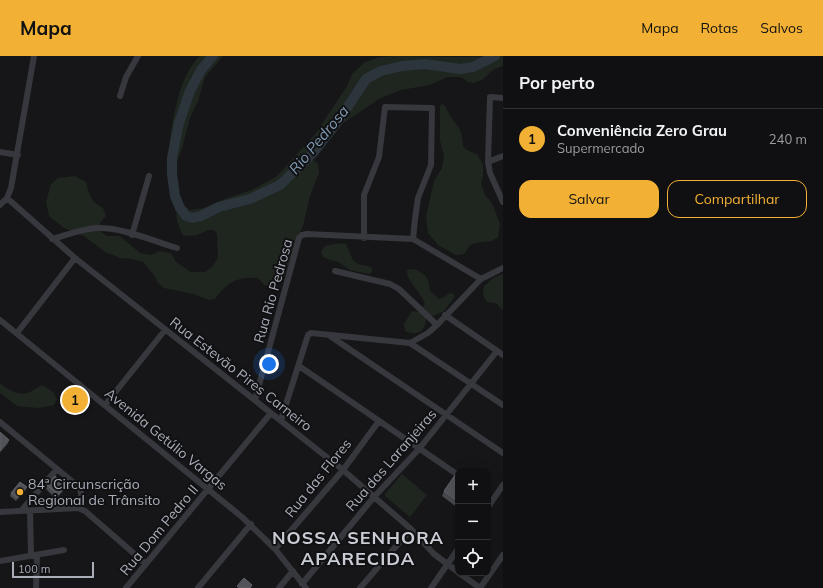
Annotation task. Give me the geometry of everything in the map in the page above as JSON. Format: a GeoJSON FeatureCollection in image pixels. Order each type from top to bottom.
{"type":"FeatureCollection","features":[{"type":"Feature","properties":{"kind":"street"},"geometry":{"type":"LineString","coordinates":[[0,205],[7,198],[12,188],[34,56]]}},
{"type":"Feature","properties":{"kind":"street"},"geometry":{"type":"LineString","coordinates":[[120,96],[126,77],[138,56]]}},
{"type":"Feature","properties":{"kind":"street"},"geometry":{"type":"LineString","coordinates":[[503,98],[490,97],[488,162],[490,173],[503,202]]}},
{"type":"Feature","properties":{"kind":"street"},"geometry":{"type":"LineString","coordinates":[[413,240],[418,198],[431,165],[432,108],[385,107],[380,157],[364,194],[364,238],[404,238],[413,240],[481,279]]}},
{"type":"Feature","properties":{"kind":"street"},"geometry":{"type":"LineString","coordinates":[[0,152],[18,155]]}},
{"type":"Feature","properties":{"kind":"street"},"geometry":{"type":"LineString","coordinates":[[488,162],[503,156]]}},
{"type":"Feature","properties":{"kind":"street"},"geometry":{"type":"LineString","coordinates":[[132,235],[149,176]]}},
{"type":"Feature","properties":{"kind":"street","name":"Rua Estevão Pires Carneiro"},"geometry":{"type":"LineString","coordinates":[[7,198],[75,258],[343,470],[411,529],[434,554],[455,571]]}},
{"type":"Feature","properties":{"kind":"street"},"geometry":{"type":"LineString","coordinates":[[52,239],[84,230],[97,228],[113,229],[177,248]]}},
{"type":"Feature","properties":{"kind":"street","name":"Rua Rio Pedrosa"},"geometry":{"type":"LineString","coordinates":[[255,400],[299,238],[302,235],[307,234],[364,238]]}},
{"type":"Feature","properties":{"kind":"street"},"geometry":{"type":"LineString","coordinates":[[17,333],[75,258]]}},
{"type":"Feature","properties":{"kind":"street"},"geometry":{"type":"LineString","coordinates":[[410,343],[428,333],[437,325],[481,279],[503,268]]}},
{"type":"Feature","properties":{"kind":"street"},"geometry":{"type":"LineString","coordinates":[[335,271],[390,284],[400,289],[437,325]]}},
{"type":"Feature","properties":{"kind":"street"},"geometry":{"type":"LineString","coordinates":[[445,315],[500,353]]}},
{"type":"Feature","properties":{"kind":"street","name":"Avenida Getúlio Vargas"},"geometry":{"type":"LineString","coordinates":[[0,320],[251,524],[275,549],[304,586]]}},
{"type":"Feature","properties":{"kind":"street"},"geometry":{"type":"LineString","coordinates":[[105,405],[165,330]]}},
{"type":"Feature","properties":{"kind":"street"},"geometry":{"type":"LineString","coordinates":[[280,420],[308,335],[311,333],[410,343],[503,405]]}},
{"type":"Feature","properties":{"kind":"street"},"geometry":{"type":"LineString","coordinates":[[329,335],[503,453]]}},
{"type":"Feature","properties":{"kind":"street","name":"Rua das Laranjeiras"},"geometry":{"type":"LineString","coordinates":[[304,586],[374,497],[419,448],[471,384],[500,353]]}},
{"type":"Feature","properties":{"kind":"street"},"geometry":{"type":"LineString","coordinates":[[299,366],[455,473]]}},
{"type":"Feature","properties":{"kind":"street","name":"Rua Dom Pedro II"},"geometry":{"type":"LineString","coordinates":[[126,588],[271,413]]}},
{"type":"Feature","properties":{"kind":"street","name":"Rua das Flores"},"geometry":{"type":"LineString","coordinates":[[275,549],[343,470],[379,421]]}},
{"type":"Feature","properties":{"kind":"street"},"geometry":{"type":"LineString","coordinates":[[0,422],[79,487],[81,492],[81,500],[78,508]]}},
{"type":"Feature","properties":{"kind":"street"},"geometry":{"type":"LineString","coordinates":[[21,511],[57,469]]}},
{"type":"Feature","properties":{"kind":"street"},"geometry":{"type":"LineString","coordinates":[[491,497],[503,485]]}},
{"type":"Feature","properties":{"kind":"street"},"geometry":{"type":"LineString","coordinates":[[0,512],[78,508],[85,511],[146,564]]}},
{"type":"Feature","properties":{"kind":"street"},"geometry":{"type":"LineString","coordinates":[[30,510],[36,588]]}},
{"type":"Feature","properties":{"kind":"street"},"geometry":{"type":"LineString","coordinates":[[198,588],[251,524]]}},
{"type":"Feature","properties":{"kind":"street"},"geometry":{"type":"LineString","coordinates":[[360,588],[411,529]]}},
{"type":"Feature","properties":{"kind":"street"},"geometry":{"type":"LineString","coordinates":[[0,561],[64,550]]}},
{"type":"Feature","properties":{"kind":"street"},"geometry":{"type":"LineString","coordinates":[[430,588],[455,552]]}},
{"type":"Feature","properties":{"kind":"street"},"geometry":{"type":"LineString","coordinates":[[480,588],[503,556]]}},
{"type":"Feature","properties":{"kind":"street"},"geometry":{"type":"LineString","coordinates":[[279,588],[293,571]]}},
{"type":"Feature","properties":{"kind":"street","name":"Rua Estevão Pires Carneiro"},"geometry":{"type":"LineString","coordinates":[[462,576],[480,588]]}},
{"type":"Feature","properties":{"kind":"shaded area"},"geometry":{"type":"Polygon","coordinates":[[[200,56],[223,56],[205,77],[198,101],[190,118],[182,148],[177,162],[174,165],[170,159],[169,144],[177,100],[187,73],[200,56]]]}},
{"type":"Feature","properties":{"kind":"shaded area"},"geometry":{"type":"Polygon","coordinates":[[[503,56],[503,66],[494,69],[482,80],[474,83],[468,82],[461,77],[447,77],[430,85],[401,90],[379,99],[342,124],[313,156],[312,159],[318,164],[319,173],[310,196],[303,226],[297,238],[286,273],[280,282],[269,286],[264,285],[258,278],[239,279],[224,288],[215,299],[209,300],[193,294],[164,288],[158,283],[154,275],[143,262],[120,258],[105,252],[84,236],[64,228],[49,216],[46,202],[51,184],[58,178],[75,176],[86,182],[91,198],[95,203],[103,208],[106,216],[100,223],[101,232],[107,236],[120,236],[140,253],[151,255],[160,251],[171,253],[176,262],[191,272],[205,272],[213,266],[218,257],[217,234],[214,230],[208,230],[197,235],[184,236],[180,229],[176,215],[177,207],[182,205],[190,210],[204,208],[224,199],[252,190],[277,176],[316,133],[347,86],[352,74],[365,62],[380,57],[503,56]]]}},
{"type":"Feature","properties":{"kind":"shaded area"},"geometry":{"type":"Polygon","coordinates":[[[443,104],[459,128],[462,135],[464,148],[477,154],[483,165],[481,184],[485,195],[492,203],[500,224],[498,237],[492,241],[470,245],[464,254],[456,255],[438,245],[428,233],[426,216],[434,181],[442,168],[444,156],[440,141],[440,106],[443,104]]]}},
{"type":"Feature","properties":{"kind":"shaded area"},"geometry":{"type":"Polygon","coordinates":[[[339,243],[346,244],[355,262],[372,268],[372,272],[369,274],[350,270],[338,262],[323,257],[321,252],[325,246],[339,243]]]}},
{"type":"Feature","properties":{"kind":"shaded area"},"geometry":{"type":"Polygon","coordinates":[[[414,269],[426,277],[429,283],[430,291],[439,299],[450,293],[454,294],[454,298],[444,311],[426,319],[424,327],[417,333],[405,331],[404,324],[412,311],[418,312],[425,304],[407,274],[407,270],[414,269]]]}},
{"type":"Feature","properties":{"kind":"shaded area"},"geometry":{"type":"Polygon","coordinates":[[[503,274],[503,311],[496,303],[487,302],[483,295],[484,286],[493,278],[503,274]]]}},
{"type":"Feature","properties":{"kind":"shaded area"},"geometry":{"type":"Polygon","coordinates":[[[0,383],[10,390],[22,394],[30,392],[42,385],[53,392],[57,399],[54,405],[39,408],[17,406],[0,393],[0,383]]]}},
{"type":"Feature","properties":{"kind":"shaded area"},"geometry":{"type":"Polygon","coordinates":[[[402,474],[427,495],[410,517],[385,496],[385,494],[402,474]]]}},
{"type":"Feature","properties":{"kind":"building"},"geometry":{"type":"Polygon","coordinates":[[[0,432],[9,440],[0,451],[0,432]]]}},
{"type":"Feature","properties":{"kind":"building"},"geometry":{"type":"Polygon","coordinates":[[[455,475],[455,499],[444,491],[455,475]]]}},
{"type":"Feature","properties":{"kind":"building"},"geometry":{"type":"Polygon","coordinates":[[[55,476],[66,486],[58,495],[47,485],[55,476]]]}},
{"type":"Feature","properties":{"kind":"building"},"geometry":{"type":"Polygon","coordinates":[[[20,482],[27,487],[17,498],[11,493],[20,482]]]}},
{"type":"Feature","properties":{"kind":"building"},"geometry":{"type":"Polygon","coordinates":[[[244,578],[252,585],[250,588],[239,588],[237,586],[244,578]]]}},
{"type":"Feature","properties":{"kind":"waterway","name":"Rio Pedrosa"},"geometry":{"type":"LineString","coordinates":[[213,56],[201,70],[190,91],[179,123],[172,158],[172,174],[175,196],[180,208],[186,216],[193,218],[201,216],[219,207],[250,199],[280,185],[313,153],[339,120],[366,79],[381,71],[402,66],[425,64],[460,69],[473,67],[495,56]]}},
{"type":"Feature","properties":{"kind":"place","name":"Conveniência Zero Grau"},"geometry":{"type":"Point","coordinates":[75,400]}},
{"type":"Feature","properties":{"kind":"place","name":"84ª Circunscrição Regional de Trânsito"},"geometry":{"type":"Point","coordinates":[20,492]}},
{"type":"Feature","properties":{"kind":"district","name":"NOSSA SENHORA APARECIDA"},"geometry":{"type":"Point","coordinates":[358,548]}}]}
